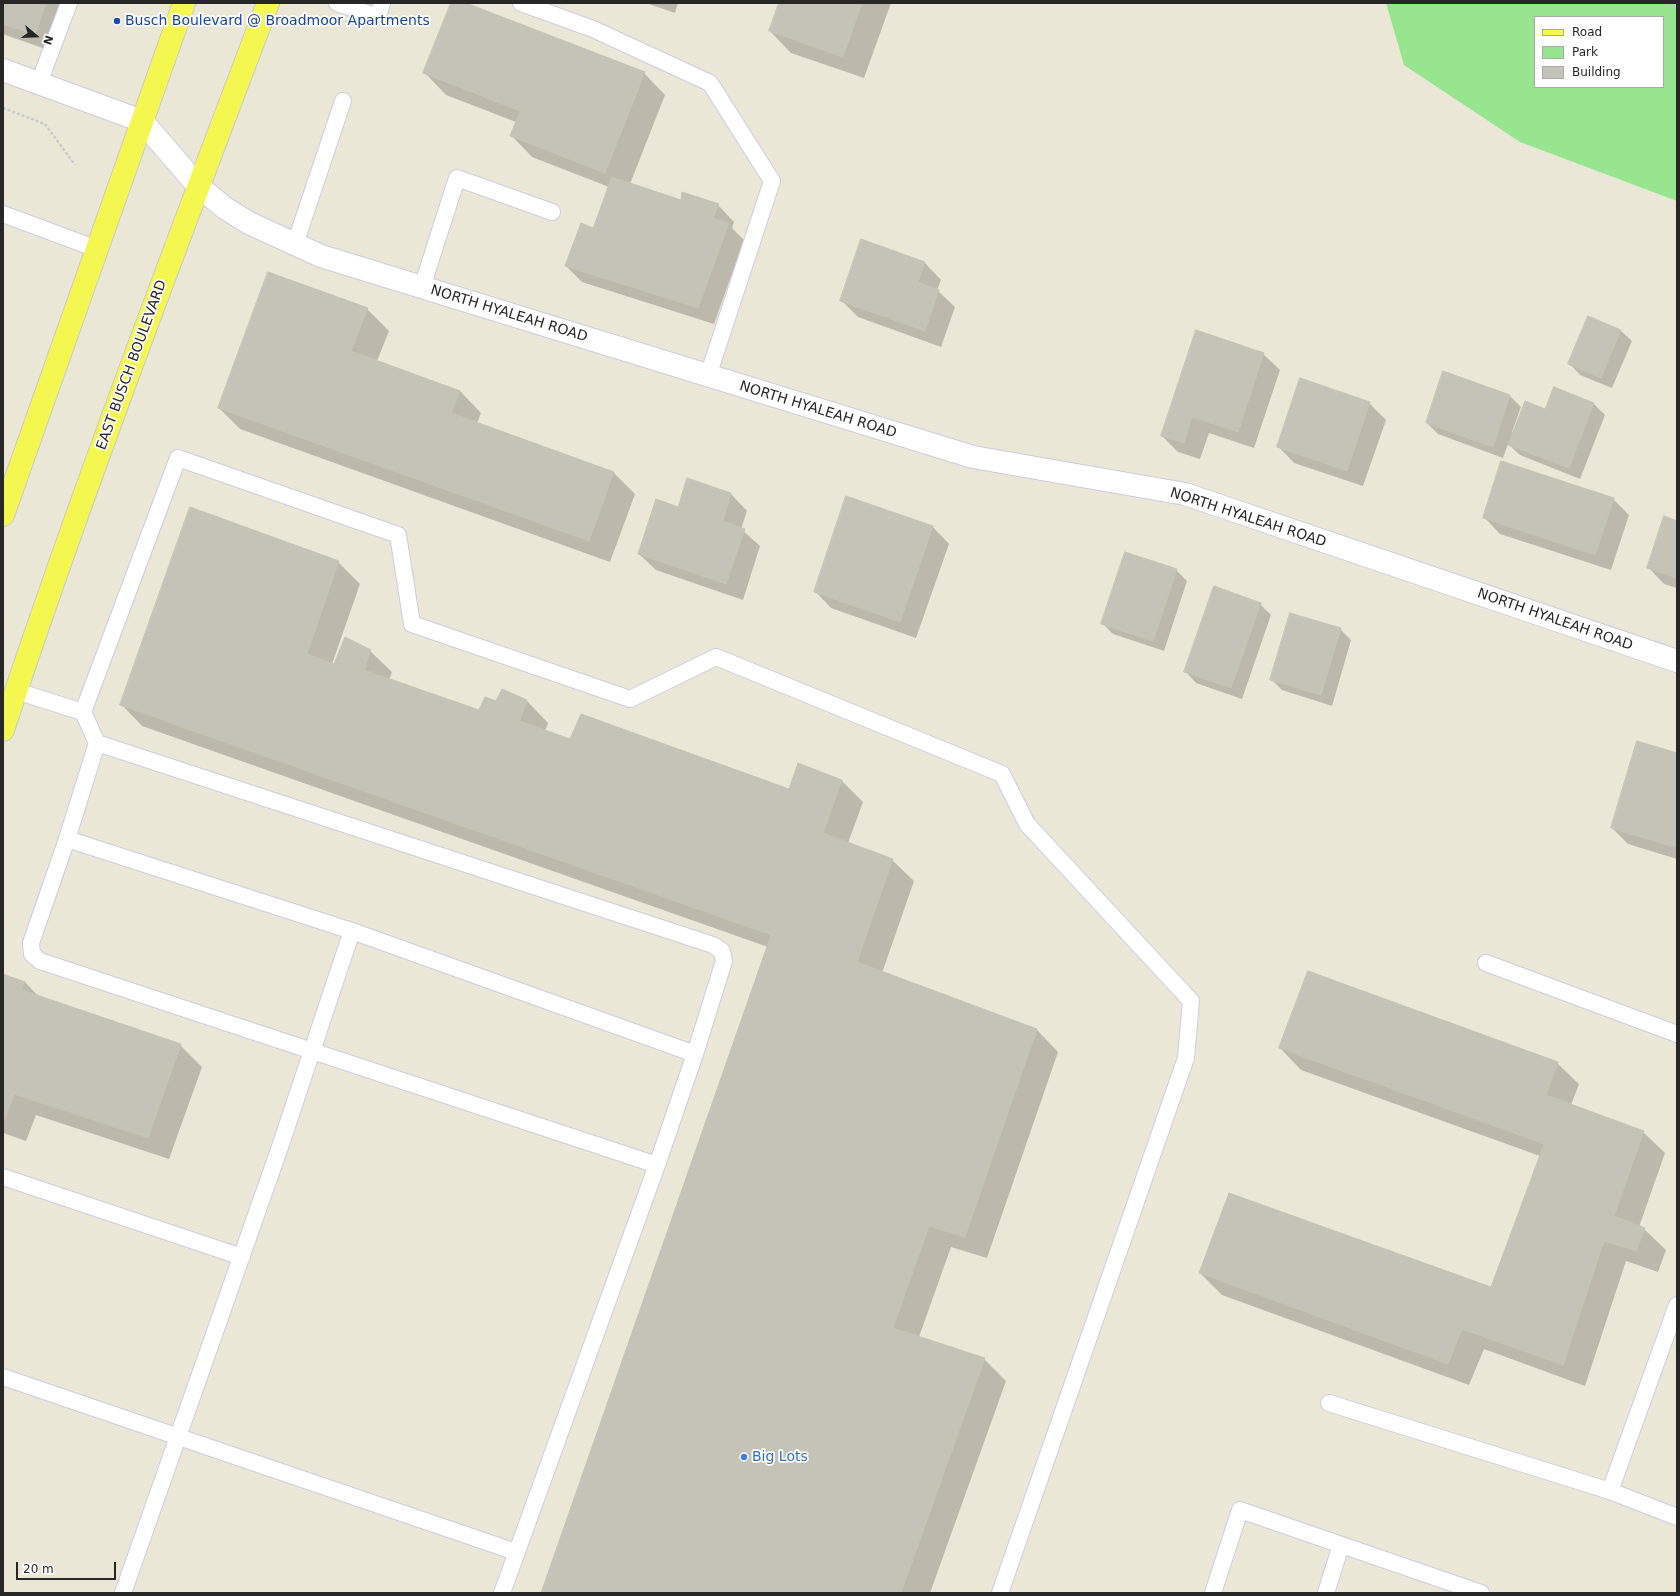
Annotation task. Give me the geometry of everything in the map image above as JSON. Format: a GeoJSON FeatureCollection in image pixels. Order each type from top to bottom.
{"type":"FeatureCollection","features":[{"type":"Feature","properties":{"kind":"main road"},"geometry":{"type":"LineString","coordinates":[[3,515],[184,3]]}},
{"type":"Feature","properties":{"kind":"main road","name":"EAST BUSCH BOULEVARD"},"geometry":{"type":"LineString","coordinates":[[3,730],[40,617],[198,186],[268,3]]}},
{"type":"Feature","properties":{"kind":"street","name":"NORTH HYALEAH ROAD"},"geometry":{"type":"LineString","coordinates":[[3,70],[142,121],[198,186],[225,208],[249,223],[321,256],[973,458],[1185,494],[1677,662]]}},
{"type":"Feature","properties":{"kind":"lane"},"geometry":{"type":"LineString","coordinates":[[39,83],[68,3]]}},
{"type":"Feature","properties":{"kind":"lane"},"geometry":{"type":"LineString","coordinates":[[337,3],[378,17],[382,3]]}},
{"type":"Feature","properties":{"kind":"lane"},"geometry":{"type":"LineString","coordinates":[[520,3],[593,29],[710,83],[772,181],[708,376]]}},
{"type":"Feature","properties":{"kind":"lane"},"geometry":{"type":"LineString","coordinates":[[295,244],[343,100]]}},
{"type":"Feature","properties":{"kind":"lane"},"geometry":{"type":"LineString","coordinates":[[422,287],[457,178],[552,212]]}},
{"type":"Feature","properties":{"kind":"lane"},"geometry":{"type":"LineString","coordinates":[[3,214],[97,249]]}},
{"type":"Feature","properties":{"kind":"lane"},"geometry":{"type":"LineString","coordinates":[[657,1165],[40,962],[32,954],[31,943],[67,839],[97,743],[83,712],[178,458],[398,535],[412,624],[630,699],[716,657],[1002,774],[1027,824],[1191,1000],[1186,1058],[1000,1593]]}},
{"type":"Feature","properties":{"kind":"lane"},"geometry":{"type":"LineString","coordinates":[[16,692],[83,712]]}},
{"type":"Feature","properties":{"kind":"lane"},"geometry":{"type":"LineString","coordinates":[[97,743],[713,944],[722,951],[724,961],[695,1054],[657,1165],[502,1593]]}},
{"type":"Feature","properties":{"kind":"lane"},"geometry":{"type":"LineString","coordinates":[[67,839],[352,931],[695,1054]]}},
{"type":"Feature","properties":{"kind":"lane"},"geometry":{"type":"LineString","coordinates":[[123,1593],[313,1051],[352,931]]}},
{"type":"Feature","properties":{"kind":"lane"},"geometry":{"type":"LineString","coordinates":[[1486,963],[1677,1034]]}},
{"type":"Feature","properties":{"kind":"lane"},"geometry":{"type":"LineString","coordinates":[[3,1177],[242,1256]]}},
{"type":"Feature","properties":{"kind":"lane"},"geometry":{"type":"LineString","coordinates":[[1610,1491],[1677,1305]]}},
{"type":"Feature","properties":{"kind":"lane"},"geometry":{"type":"LineString","coordinates":[[3,1377],[178,1438],[516,1552]]}},
{"type":"Feature","properties":{"kind":"lane"},"geometry":{"type":"LineString","coordinates":[[1328,1403],[1610,1491],[1677,1517]]}},
{"type":"Feature","properties":{"kind":"lane"},"geometry":{"type":"LineString","coordinates":[[1213,1593],[1240,1510],[1481,1593]]}},
{"type":"Feature","properties":{"kind":"lane"},"geometry":{"type":"LineString","coordinates":[[1326,1593],[1341,1545]]}},
{"type":"Feature","properties":{"kind":"path"},"geometry":{"type":"LineString","coordinates":[[3,108],[45,124],[75,165]]}},
{"type":"Feature","properties":{"kind":"green space"},"geometry":{"type":"Polygon","coordinates":[[[1386,3],[1677,3],[1677,201],[1520,142],[1404,65],[1386,3]]]}},
{"type":"Feature","properties":{"kind":"building"},"geometry":{"type":"Polygon","coordinates":[[[3,3],[46,3],[35,35],[3,24],[3,3]]]}},
{"type":"Feature","properties":{"kind":"building"},"geometry":{"type":"Polygon","coordinates":[[[451,3],[466,3],[645,72],[605,173],[510,136],[520,111],[423,73],[451,3]]]}},
{"type":"Feature","properties":{"kind":"building"},"geometry":{"type":"Polygon","coordinates":[[[779,3],[862,3],[843,57],[769,31],[779,3]]]}},
{"type":"Feature","properties":{"kind":"building"},"geometry":{"type":"Polygon","coordinates":[[[612,177],[681,200],[682,192],[719,204],[713,218],[729,223],[698,308],[565,266],[581,223],[593,228],[612,177]]]}},
{"type":"Feature","properties":{"kind":"building"},"geometry":{"type":"Polygon","coordinates":[[[861,239],[925,262],[918,282],[939,290],[925,331],[840,301],[861,239]]]}},
{"type":"Feature","properties":{"kind":"building"},"geometry":{"type":"Polygon","coordinates":[[[268,272],[368,308],[351,351],[460,391],[451,413],[614,472],[589,541],[218,408],[268,272]]]}},
{"type":"Feature","properties":{"kind":"building"},"geometry":{"type":"Polygon","coordinates":[[[1588,316],[1621,330],[1601,378],[1568,364],[1588,316]]]}},
{"type":"Feature","properties":{"kind":"building"},"geometry":{"type":"Polygon","coordinates":[[[1196,330],[1264,353],[1238,432],[1192,417],[1184,443],[1161,436],[1196,330]]]}},
{"type":"Feature","properties":{"kind":"building"},"geometry":{"type":"Polygon","coordinates":[[[1443,371],[1510,395],[1493,447],[1426,423],[1443,371]]]}},
{"type":"Feature","properties":{"kind":"building"},"geometry":{"type":"Polygon","coordinates":[[[1300,378],[1370,402],[1347,471],[1277,447],[1300,378]]]}},
{"type":"Feature","properties":{"kind":"building"},"geometry":{"type":"Polygon","coordinates":[[[1554,387],[1594,403],[1569,468],[1508,445],[1525,401],[1545,409],[1554,387]]]}},
{"type":"Feature","properties":{"kind":"building"},"geometry":{"type":"Polygon","coordinates":[[[1501,461],[1614,498],[1595,555],[1483,518],[1501,461]]]}},
{"type":"Feature","properties":{"kind":"building"},"geometry":{"type":"Polygon","coordinates":[[[687,478],[731,493],[723,521],[745,529],[726,584],[638,554],[656,499],[678,507],[687,478]]]}},
{"type":"Feature","properties":{"kind":"building"},"geometry":{"type":"Polygon","coordinates":[[[846,496],[933,526],[900,622],[814,592],[846,496]]]}},
{"type":"Feature","properties":{"kind":"building"},"geometry":{"type":"Polygon","coordinates":[[[190,507],[339,561],[307,654],[334,664],[345,637],[371,650],[364,670],[479,710],[485,697],[496,701],[502,689],[527,700],[520,721],[570,739],[581,714],[789,789],[798,763],[842,780],[823,833],[893,859],[857,962],[1037,1029],[965,1237],[929,1226],[893,1328],[985,1358],[901,1593],[541,1593],[771,935],[120,705],[190,507]]]}},
{"type":"Feature","properties":{"kind":"building"},"geometry":{"type":"Polygon","coordinates":[[[1664,516],[1677,521],[1677,578],[1647,568],[1664,516]]]}},
{"type":"Feature","properties":{"kind":"building"},"geometry":{"type":"Polygon","coordinates":[[[1125,552],[1177,569],[1153,641],[1101,624],[1125,552]]]}},
{"type":"Feature","properties":{"kind":"building"},"geometry":{"type":"Polygon","coordinates":[[[1214,586],[1261,603],[1231,688],[1184,672],[1214,586]]]}},
{"type":"Feature","properties":{"kind":"building"},"geometry":{"type":"Polygon","coordinates":[[[1290,613],[1341,628],[1321,695],[1270,680],[1290,613]]]}},
{"type":"Feature","properties":{"kind":"building"},"geometry":{"type":"Polygon","coordinates":[[[1637,741],[1677,753],[1677,848],[1611,828],[1637,741]]]}},
{"type":"Feature","properties":{"kind":"building"},"geometry":{"type":"Polygon","coordinates":[[[1308,971],[1558,1062],[1546,1095],[1644,1131],[1614,1216],[1645,1228],[1636,1251],[1604,1241],[1563,1365],[1462,1329],[1448,1364],[1199,1273],[1229,1193],[1491,1287],[1544,1144],[1279,1048],[1308,971]]]}},
{"type":"Feature","properties":{"kind":"building"},"geometry":{"type":"Polygon","coordinates":[[[3,974],[25,982],[22,990],[181,1044],[148,1138],[14,1094],[5,1120],[3,1119],[3,974]]]}},
{"type":"Feature","properties":{"kind":"place","name":"Busch Boulevard @ Broadmoor Apartments"},"geometry":{"type":"Point","coordinates":[117,21]}},
{"type":"Feature","properties":{"kind":"place","name":"Big Lots"},"geometry":{"type":"Point","coordinates":[744,1457]}}]}
